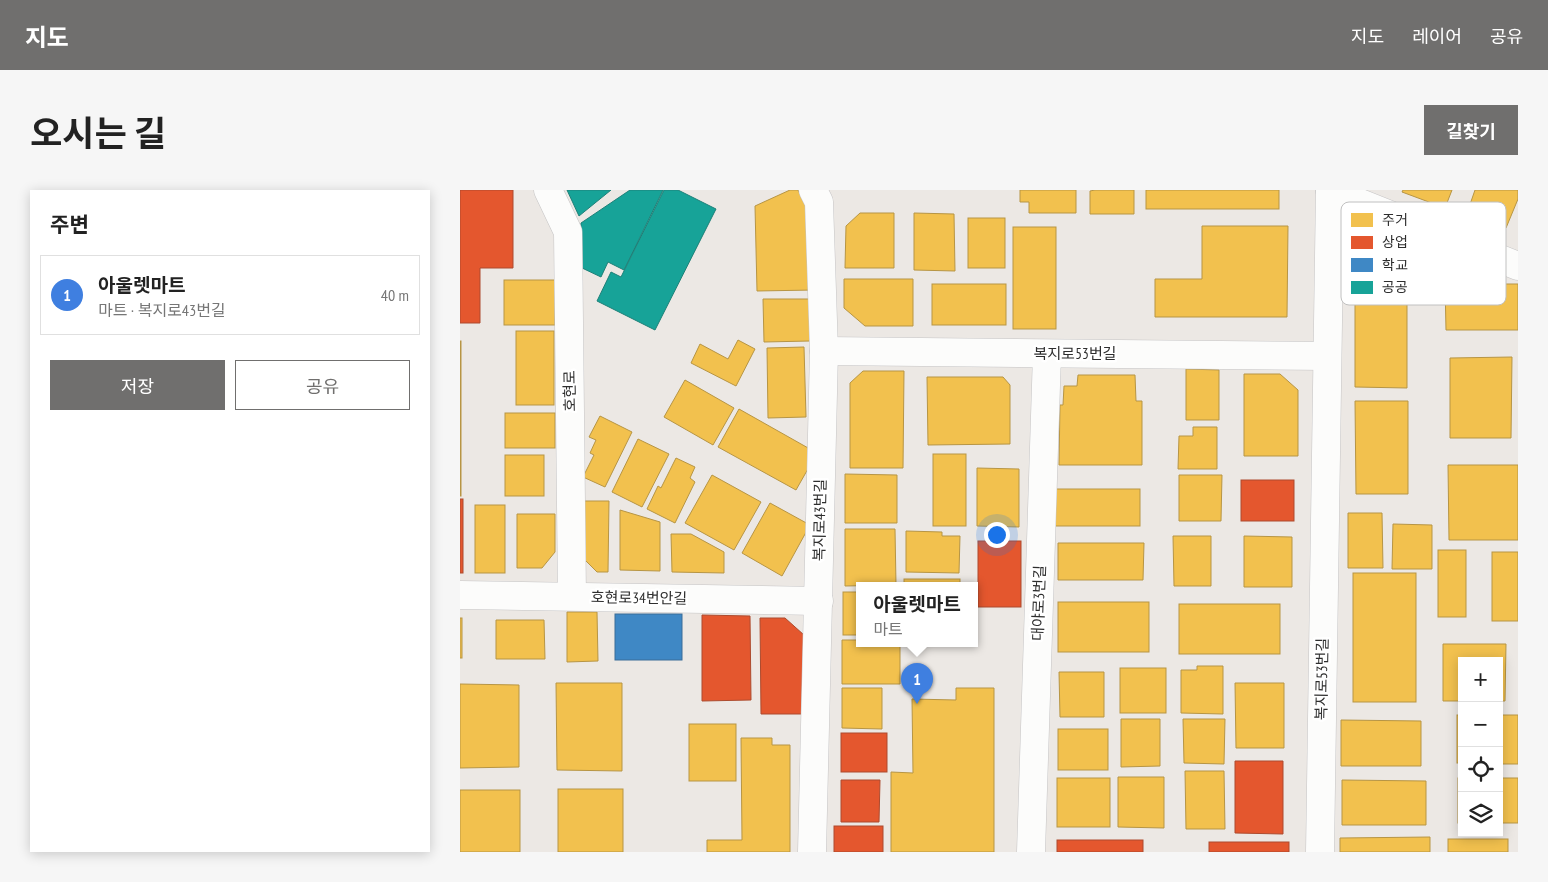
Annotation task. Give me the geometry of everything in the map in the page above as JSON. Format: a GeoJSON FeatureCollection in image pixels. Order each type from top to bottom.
{"type":"FeatureCollection","features":[{"type":"Feature","properties":{"kind":"street","name":"호현로"},"geometry":{"type":"LineString","coordinates":[[548,190],[568,232],[572,596]]}},
{"type":"Feature","properties":{"kind":"street","name":"복지로43번길"},"geometry":{"type":"LineString","coordinates":[[812,852],[824,351],[819,202],[813,190]]}},
{"type":"Feature","properties":{"kind":"street","name":"복지로53번길"},"geometry":{"type":"LineString","coordinates":[[1320,852],[1326,356],[1330,191]]}},
{"type":"Feature","properties":{"kind":"street"},"geometry":{"type":"LineString","coordinates":[[1330,191],[1358,202]]}},
{"type":"Feature","properties":{"kind":"street"},"geometry":{"type":"LineString","coordinates":[[1506,261],[1518,266]]}},
{"type":"Feature","properties":{"kind":"street","name":"복지로53번길"},"geometry":{"type":"LineString","coordinates":[[824,351],[1326,356]]}},
{"type":"Feature","properties":{"kind":"street","name":"대야로3번길"},"geometry":{"type":"LineString","coordinates":[[1031,852],[1047,354]]}},
{"type":"Feature","properties":{"kind":"street","name":"호현로34번안길"},"geometry":{"type":"LineString","coordinates":[[460,595],[819,601]]}},
{"type":"Feature","properties":{"kind":"building: 주거"},"geometry":{"type":"Polygon","coordinates":[[[790,190],[798,190],[812,217],[814,290],[757,291],[755,206],[790,190]]]}},
{"type":"Feature","properties":{"kind":"building: 주거"},"geometry":{"type":"Polygon","coordinates":[[[1020,190],[1076,190],[1076,213],[1029,213],[1029,202],[1020,202],[1020,190]]]}},
{"type":"Feature","properties":{"kind":"building: 주거"},"geometry":{"type":"Polygon","coordinates":[[[1134,190],[1134,214],[1090,214],[1090,191],[1134,190]]]}},
{"type":"Feature","properties":{"kind":"building: 주거"},"geometry":{"type":"Polygon","coordinates":[[[1146,190],[1279,190],[1279,209],[1146,209],[1146,190]]]}},
{"type":"Feature","properties":{"kind":"building: 주거"},"geometry":{"type":"Polygon","coordinates":[[[1403,190],[1452,190],[1447,202],[1429,202],[1402,192],[1403,190]]]}},
{"type":"Feature","properties":{"kind":"building: 주거"},"geometry":{"type":"Polygon","coordinates":[[[1475,190],[1518,190],[1518,199],[1506,228],[1506,202],[1471,202],[1475,190]]]}},
{"type":"Feature","properties":{"kind":"building: 주거"},"geometry":{"type":"Polygon","coordinates":[[[860,213],[894,213],[894,268],[845,268],[846,226],[860,213]]]}},
{"type":"Feature","properties":{"kind":"building: 주거"},"geometry":{"type":"Polygon","coordinates":[[[914,213],[954,214],[955,271],[914,270],[914,213]]]}},
{"type":"Feature","properties":{"kind":"building: 주거"},"geometry":{"type":"Polygon","coordinates":[[[968,218],[1005,218],[1005,268],[968,268],[968,218]]]}},
{"type":"Feature","properties":{"kind":"building: 주거"},"geometry":{"type":"Polygon","coordinates":[[[1202,226],[1288,226],[1287,317],[1155,317],[1155,279],[1202,279],[1202,226]]]}},
{"type":"Feature","properties":{"kind":"building: 주거"},"geometry":{"type":"Polygon","coordinates":[[[1013,227],[1056,227],[1056,329],[1013,329],[1013,227]]]}},
{"type":"Feature","properties":{"kind":"building: 주거"},"geometry":{"type":"Polygon","coordinates":[[[844,279],[913,279],[913,326],[865,326],[844,308],[844,279]]]}},
{"type":"Feature","properties":{"kind":"building: 주거"},"geometry":{"type":"Polygon","coordinates":[[[504,280],[555,280],[555,325],[504,325],[504,280]]]}},
{"type":"Feature","properties":{"kind":"building: 주거"},"geometry":{"type":"Polygon","coordinates":[[[932,284],[1006,284],[1006,325],[932,325],[932,284]]]}},
{"type":"Feature","properties":{"kind":"building: 주거"},"geometry":{"type":"Polygon","coordinates":[[[1506,284],[1518,284],[1518,330],[1446,330],[1445,305],[1506,305],[1506,284]]]}},
{"type":"Feature","properties":{"kind":"building: 주거"},"geometry":{"type":"Polygon","coordinates":[[[763,299],[810,299],[810,341],[764,342],[763,299]]]}},
{"type":"Feature","properties":{"kind":"building: 주거"},"geometry":{"type":"Polygon","coordinates":[[[1355,305],[1407,305],[1407,388],[1355,387],[1355,305]]]}},
{"type":"Feature","properties":{"kind":"building: 주거"},"geometry":{"type":"Polygon","coordinates":[[[516,331],[554,331],[554,405],[516,405],[516,331]]]}},
{"type":"Feature","properties":{"kind":"building: 주거"},"geometry":{"type":"Polygon","coordinates":[[[738,340],[755,349],[736,386],[691,363],[700,344],[728,359],[738,340]]]}},
{"type":"Feature","properties":{"kind":"building: 주거"},"geometry":{"type":"Polygon","coordinates":[[[461,341],[461,496],[460,496],[461,341]]]}},
{"type":"Feature","properties":{"kind":"building: 주거"},"geometry":{"type":"Polygon","coordinates":[[[804,347],[806,417],[768,418],[767,348],[804,347]]]}},
{"type":"Feature","properties":{"kind":"building: 주거"},"geometry":{"type":"Polygon","coordinates":[[[1512,357],[1511,438],[1450,438],[1450,358],[1512,357]]]}},
{"type":"Feature","properties":{"kind":"building: 주거"},"geometry":{"type":"Polygon","coordinates":[[[1186,369],[1219,370],[1219,420],[1186,420],[1186,369]]]}},
{"type":"Feature","properties":{"kind":"building: 주거"},"geometry":{"type":"Polygon","coordinates":[[[863,371],[904,371],[903,468],[850,468],[850,383],[863,371]]]}},
{"type":"Feature","properties":{"kind":"building: 주거"},"geometry":{"type":"Polygon","coordinates":[[[1244,374],[1280,374],[1298,390],[1298,456],[1244,456],[1244,374]]]}},
{"type":"Feature","properties":{"kind":"building: 주거"},"geometry":{"type":"Polygon","coordinates":[[[1078,375],[1135,375],[1136,401],[1142,401],[1142,465],[1059,465],[1060,405],[1063,405],[1064,386],[1077,386],[1078,375]]]}},
{"type":"Feature","properties":{"kind":"building: 주거"},"geometry":{"type":"Polygon","coordinates":[[[927,377],[1003,377],[1010,385],[1010,444],[928,445],[927,377]]]}},
{"type":"Feature","properties":{"kind":"building: 주거"},"geometry":{"type":"Polygon","coordinates":[[[685,380],[734,408],[713,445],[664,417],[685,380]]]}},
{"type":"Feature","properties":{"kind":"building: 주거"},"geometry":{"type":"Polygon","coordinates":[[[1355,401],[1408,401],[1408,494],[1356,494],[1355,401]]]}},
{"type":"Feature","properties":{"kind":"building: 주거"},"geometry":{"type":"Polygon","coordinates":[[[739,409],[817,453],[796,490],[718,447],[739,409]]]}},
{"type":"Feature","properties":{"kind":"building: 주거"},"geometry":{"type":"Polygon","coordinates":[[[505,413],[555,413],[555,448],[505,448],[505,413]]]}},
{"type":"Feature","properties":{"kind":"building: 주거"},"geometry":{"type":"Polygon","coordinates":[[[600,416],[632,432],[605,487],[583,477],[594,455],[590,453],[596,440],[589,437],[600,416]]]}},
{"type":"Feature","properties":{"kind":"building: 주거"},"geometry":{"type":"Polygon","coordinates":[[[1193,427],[1217,427],[1217,469],[1178,469],[1179,436],[1193,436],[1193,427]]]}},
{"type":"Feature","properties":{"kind":"building: 주거"},"geometry":{"type":"Polygon","coordinates":[[[638,439],[669,454],[642,507],[612,492],[638,439]]]}},
{"type":"Feature","properties":{"kind":"building: 주거"},"geometry":{"type":"Polygon","coordinates":[[[933,454],[966,454],[966,526],[933,526],[933,454]]]}},
{"type":"Feature","properties":{"kind":"building: 주거"},"geometry":{"type":"Polygon","coordinates":[[[505,455],[544,455],[544,496],[505,496],[505,455]]]}},
{"type":"Feature","properties":{"kind":"building: 주거"},"geometry":{"type":"Polygon","coordinates":[[[676,458],[695,467],[690,478],[695,482],[675,523],[647,509],[658,486],[661,488],[676,458]]]}},
{"type":"Feature","properties":{"kind":"building: 주거"},"geometry":{"type":"Polygon","coordinates":[[[1448,465],[1518,465],[1518,540],[1449,540],[1448,465]]]}},
{"type":"Feature","properties":{"kind":"building: 주거"},"geometry":{"type":"Polygon","coordinates":[[[977,468],[1019,469],[1019,527],[977,526],[977,468]]]}},
{"type":"Feature","properties":{"kind":"building: 주거"},"geometry":{"type":"Polygon","coordinates":[[[845,474],[897,475],[897,523],[845,523],[845,474]]]}},
{"type":"Feature","properties":{"kind":"building: 주거"},"geometry":{"type":"Polygon","coordinates":[[[712,475],[761,502],[734,550],[685,523],[712,475]]]}},
{"type":"Feature","properties":{"kind":"building: 주거"},"geometry":{"type":"Polygon","coordinates":[[[1179,475],[1222,475],[1221,521],[1179,521],[1179,475]]]}},
{"type":"Feature","properties":{"kind":"building: 주거"},"geometry":{"type":"Polygon","coordinates":[[[1055,489],[1140,489],[1140,526],[1055,526],[1055,489]]]}},
{"type":"Feature","properties":{"kind":"building: 주거"},"geometry":{"type":"Polygon","coordinates":[[[584,501],[609,501],[608,572],[597,572],[583,558],[584,501]]]}},
{"type":"Feature","properties":{"kind":"building: 주거"},"geometry":{"type":"Polygon","coordinates":[[[770,503],[810,525],[782,576],[742,553],[770,503]]]}},
{"type":"Feature","properties":{"kind":"building: 주거"},"geometry":{"type":"Polygon","coordinates":[[[475,505],[505,505],[505,573],[475,573],[475,505]]]}},
{"type":"Feature","properties":{"kind":"building: 주거"},"geometry":{"type":"Polygon","coordinates":[[[620,510],[660,522],[660,571],[620,570],[620,510]]]}},
{"type":"Feature","properties":{"kind":"building: 주거"},"geometry":{"type":"Polygon","coordinates":[[[1348,513],[1382,513],[1383,568],[1348,568],[1348,513]]]}},
{"type":"Feature","properties":{"kind":"building: 주거"},"geometry":{"type":"Polygon","coordinates":[[[517,514],[555,514],[555,552],[542,568],[517,568],[517,514]]]}},
{"type":"Feature","properties":{"kind":"building: 주거"},"geometry":{"type":"Polygon","coordinates":[[[1393,524],[1432,525],[1432,569],[1392,569],[1393,524]]]}},
{"type":"Feature","properties":{"kind":"building: 주거"},"geometry":{"type":"Polygon","coordinates":[[[845,529],[895,529],[896,582],[856,582],[856,586],[845,586],[845,529]]]}},
{"type":"Feature","properties":{"kind":"building: 주거"},"geometry":{"type":"Polygon","coordinates":[[[906,531],[942,532],[942,536],[960,536],[959,573],[906,572],[906,531]]]}},
{"type":"Feature","properties":{"kind":"building: 주거"},"geometry":{"type":"Polygon","coordinates":[[[671,534],[691,534],[724,552],[724,573],[672,572],[671,534]]]}},
{"type":"Feature","properties":{"kind":"building: 주거"},"geometry":{"type":"Polygon","coordinates":[[[1173,536],[1211,536],[1211,586],[1174,586],[1173,536]]]}},
{"type":"Feature","properties":{"kind":"building: 주거"},"geometry":{"type":"Polygon","coordinates":[[[1244,536],[1292,537],[1292,587],[1244,587],[1244,536]]]}},
{"type":"Feature","properties":{"kind":"building: 주거"},"geometry":{"type":"Polygon","coordinates":[[[1058,543],[1144,543],[1143,580],[1058,580],[1058,543]]]}},
{"type":"Feature","properties":{"kind":"building: 주거"},"geometry":{"type":"Polygon","coordinates":[[[1438,550],[1466,550],[1466,617],[1438,617],[1438,550]]]}},
{"type":"Feature","properties":{"kind":"building: 주거"},"geometry":{"type":"Polygon","coordinates":[[[1492,552],[1518,552],[1518,621],[1492,621],[1492,552]]]}},
{"type":"Feature","properties":{"kind":"building: 주거"},"geometry":{"type":"Polygon","coordinates":[[[1353,573],[1416,573],[1416,702],[1353,702],[1353,573]]]}},
{"type":"Feature","properties":{"kind":"building: 주거"},"geometry":{"type":"Polygon","coordinates":[[[904,579],[960,579],[960,582],[904,582],[904,579]]]}},
{"type":"Feature","properties":{"kind":"building: 주거"},"geometry":{"type":"Polygon","coordinates":[[[843,592],[856,592],[856,635],[843,635],[843,592]]]}},
{"type":"Feature","properties":{"kind":"building: 주거"},"geometry":{"type":"Polygon","coordinates":[[[1058,602],[1149,602],[1149,652],[1058,652],[1058,602]]]}},
{"type":"Feature","properties":{"kind":"building: 주거"},"geometry":{"type":"Polygon","coordinates":[[[1179,604],[1280,604],[1280,654],[1179,654],[1179,604]]]}},
{"type":"Feature","properties":{"kind":"building: 주거"},"geometry":{"type":"Polygon","coordinates":[[[567,612],[597,612],[598,661],[567,662],[567,612]]]}},
{"type":"Feature","properties":{"kind":"building: 주거"},"geometry":{"type":"Polygon","coordinates":[[[460,618],[462,618],[462,658],[460,658],[460,618]]]}},
{"type":"Feature","properties":{"kind":"building: 주거"},"geometry":{"type":"Polygon","coordinates":[[[496,620],[544,620],[545,659],[496,659],[496,620]]]}},
{"type":"Feature","properties":{"kind":"building: 주거"},"geometry":{"type":"Polygon","coordinates":[[[842,640],[856,640],[856,647],[900,647],[900,684],[842,684],[842,640]]]}},
{"type":"Feature","properties":{"kind":"building: 주거"},"geometry":{"type":"Polygon","coordinates":[[[1443,644],[1506,644],[1505,701],[1503,701],[1503,657],[1458,657],[1458,701],[1443,701],[1443,644]]]}},
{"type":"Feature","properties":{"kind":"building: 주거"},"geometry":{"type":"Polygon","coordinates":[[[1197,666],[1223,666],[1223,714],[1181,713],[1181,670],[1197,670],[1197,666]]]}},
{"type":"Feature","properties":{"kind":"building: 주거"},"geometry":{"type":"Polygon","coordinates":[[[1120,668],[1166,668],[1166,713],[1120,713],[1120,668]]]}},
{"type":"Feature","properties":{"kind":"building: 주거"},"geometry":{"type":"Polygon","coordinates":[[[1059,672],[1104,672],[1104,717],[1060,717],[1059,672]]]}},
{"type":"Feature","properties":{"kind":"building: 주거"},"geometry":{"type":"Polygon","coordinates":[[[556,683],[622,683],[622,771],[557,770],[556,683]]]}},
{"type":"Feature","properties":{"kind":"building: 주거"},"geometry":{"type":"Polygon","coordinates":[[[1235,683],[1284,683],[1284,748],[1236,748],[1235,683]]]}},
{"type":"Feature","properties":{"kind":"building: 주거"},"geometry":{"type":"Polygon","coordinates":[[[460,684],[519,685],[519,767],[460,768],[460,684]]]}},
{"type":"Feature","properties":{"kind":"building: 주거"},"geometry":{"type":"Polygon","coordinates":[[[842,688],[882,688],[882,729],[842,728],[842,688]]]}},
{"type":"Feature","properties":{"kind":"building: 주거"},"geometry":{"type":"Polygon","coordinates":[[[956,688],[994,688],[994,852],[891,852],[891,772],[913,773],[912,699],[956,700],[956,688]]]}},
{"type":"Feature","properties":{"kind":"building: 주거"},"geometry":{"type":"Polygon","coordinates":[[[1457,715],[1458,715],[1458,763],[1457,715]]]}},
{"type":"Feature","properties":{"kind":"building: 주거"},"geometry":{"type":"Polygon","coordinates":[[[1503,715],[1518,715],[1518,764],[1503,764],[1503,715]]]}},
{"type":"Feature","properties":{"kind":"building: 주거"},"geometry":{"type":"Polygon","coordinates":[[[1121,719],[1160,719],[1160,766],[1121,767],[1121,719]]]}},
{"type":"Feature","properties":{"kind":"building: 주거"},"geometry":{"type":"Polygon","coordinates":[[[1183,719],[1225,719],[1224,764],[1184,763],[1183,719]]]}},
{"type":"Feature","properties":{"kind":"building: 주거"},"geometry":{"type":"Polygon","coordinates":[[[1341,720],[1421,721],[1421,766],[1341,766],[1341,720]]]}},
{"type":"Feature","properties":{"kind":"building: 주거"},"geometry":{"type":"Polygon","coordinates":[[[689,724],[736,724],[736,781],[689,781],[689,724]]]}},
{"type":"Feature","properties":{"kind":"building: 주거"},"geometry":{"type":"Polygon","coordinates":[[[1058,729],[1108,729],[1108,770],[1058,770],[1058,729]]]}},
{"type":"Feature","properties":{"kind":"building: 주거"},"geometry":{"type":"Polygon","coordinates":[[[741,738],[772,738],[772,745],[790,745],[790,852],[707,852],[707,840],[742,840],[741,738]]]}},
{"type":"Feature","properties":{"kind":"building: 주거"},"geometry":{"type":"Polygon","coordinates":[[[1185,771],[1224,771],[1225,829],[1186,829],[1185,771]]]}},
{"type":"Feature","properties":{"kind":"building: 주거"},"geometry":{"type":"Polygon","coordinates":[[[1118,777],[1164,777],[1164,828],[1118,827],[1118,777]]]}},
{"type":"Feature","properties":{"kind":"building: 주거"},"geometry":{"type":"Polygon","coordinates":[[[1057,778],[1110,778],[1110,827],[1057,827],[1057,778]]]}},
{"type":"Feature","properties":{"kind":"building: 주거"},"geometry":{"type":"Polygon","coordinates":[[[1503,778],[1518,778],[1518,823],[1503,823],[1503,778]]]}},
{"type":"Feature","properties":{"kind":"building: 주거"},"geometry":{"type":"Polygon","coordinates":[[[1342,780],[1426,781],[1426,825],[1342,825],[1342,780]]]}},
{"type":"Feature","properties":{"kind":"building: 주거"},"geometry":{"type":"Polygon","coordinates":[[[558,789],[623,789],[623,852],[558,852],[558,789]]]}},
{"type":"Feature","properties":{"kind":"building: 주거"},"geometry":{"type":"Polygon","coordinates":[[[460,790],[520,790],[520,852],[460,852],[460,790]]]}},
{"type":"Feature","properties":{"kind":"building: 주거"},"geometry":{"type":"Polygon","coordinates":[[[1430,837],[1430,852],[1340,852],[1340,838],[1430,837]]]}},
{"type":"Feature","properties":{"kind":"building: 주거"},"geometry":{"type":"Polygon","coordinates":[[[1448,839],[1508,839],[1508,852],[1448,852],[1448,839]]]}},
{"type":"Feature","properties":{"kind":"building: 상업"},"geometry":{"type":"Polygon","coordinates":[[[460,190],[513,190],[513,268],[480,268],[480,323],[460,323],[460,190]]]}},
{"type":"Feature","properties":{"kind":"building: 상업"},"geometry":{"type":"Polygon","coordinates":[[[1241,480],[1294,480],[1294,521],[1241,521],[1241,480]]]}},
{"type":"Feature","properties":{"kind":"building: 상업"},"geometry":{"type":"Polygon","coordinates":[[[460,499],[463,499],[463,573],[460,573],[460,499]]]}},
{"type":"Feature","properties":{"kind":"building: 상업"},"geometry":{"type":"Polygon","coordinates":[[[978,541],[1021,541],[1021,607],[978,607],[978,541]]]}},
{"type":"Feature","properties":{"kind":"building: 상업"},"geometry":{"type":"Polygon","coordinates":[[[702,615],[750,616],[751,700],[702,701],[702,615]]]}},
{"type":"Feature","properties":{"kind":"building: 상업"},"geometry":{"type":"Polygon","coordinates":[[[760,618],[785,618],[804,635],[804,714],[761,714],[760,618]]]}},
{"type":"Feature","properties":{"kind":"building: 상업"},"geometry":{"type":"Polygon","coordinates":[[[841,733],[887,733],[887,772],[841,772],[841,733]]]}},
{"type":"Feature","properties":{"kind":"building: 상업"},"geometry":{"type":"Polygon","coordinates":[[[1235,761],[1283,761],[1283,834],[1235,833],[1235,761]]]}},
{"type":"Feature","properties":{"kind":"building: 상업"},"geometry":{"type":"Polygon","coordinates":[[[841,780],[880,780],[879,822],[841,822],[841,780]]]}},
{"type":"Feature","properties":{"kind":"building: 상업"},"geometry":{"type":"Polygon","coordinates":[[[834,826],[883,826],[883,852],[834,852],[834,826]]]}},
{"type":"Feature","properties":{"kind":"building: 상업"},"geometry":{"type":"Polygon","coordinates":[[[1057,840],[1143,840],[1143,852],[1057,852],[1057,840]]]}},
{"type":"Feature","properties":{"kind":"building: 상업"},"geometry":{"type":"Polygon","coordinates":[[[1209,842],[1289,842],[1289,852],[1209,852],[1209,842]]]}},
{"type":"Feature","properties":{"kind":"building: 학교"},"geometry":{"type":"Polygon","coordinates":[[[615,614],[682,614],[682,660],[615,660],[615,614]]]}},
{"type":"Feature","properties":{"kind":"building: 공공"},"geometry":{"type":"Polygon","coordinates":[[[567,190],[611,190],[579,216],[567,190]]]}},
{"type":"Feature","properties":{"kind":"building: 공공"},"geometry":{"type":"Polygon","coordinates":[[[630,190],[663,190],[624,270],[608,262],[601,277],[580,267],[581,223],[630,190]]]}},
{"type":"Feature","properties":{"kind":"building: 공공"},"geometry":{"type":"Polygon","coordinates":[[[664,190],[678,190],[716,209],[655,330],[597,301],[611,272],[621,277],[664,190]]]}},
{"type":"Feature","properties":{"kind":"place","name":"아울렛마트"},"geometry":{"type":"Point","coordinates":[917,704]}}]}
